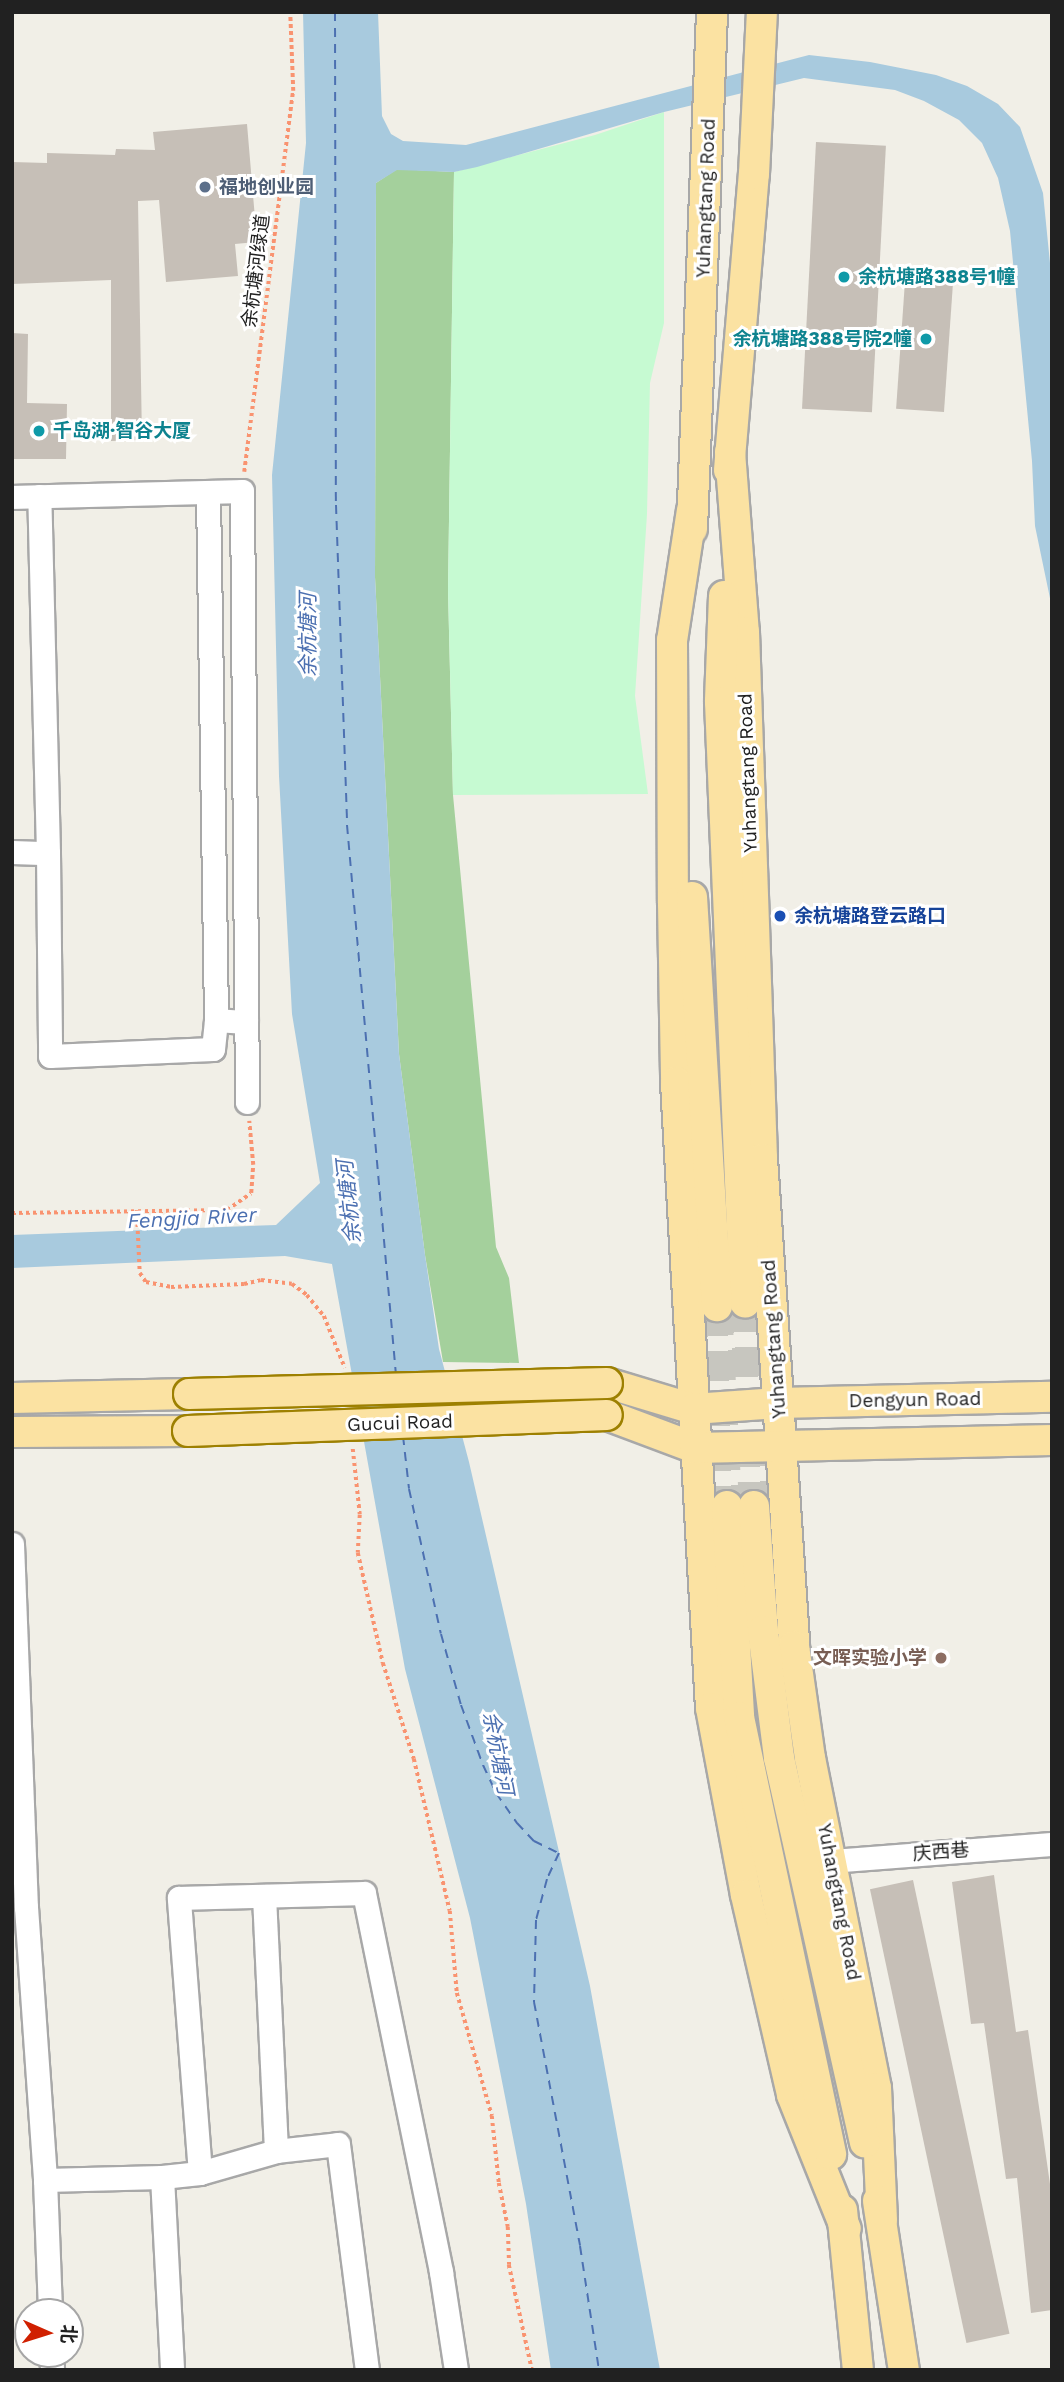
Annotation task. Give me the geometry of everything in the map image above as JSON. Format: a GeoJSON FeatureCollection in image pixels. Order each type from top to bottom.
{"type":"FeatureCollection","features":[{"type":"Feature","properties":{"kind":"main road","name":"Yuhangtang Road"},"geometry":{"type":"LineString","coordinates":[[712,12],[692,510],[692,906],[731,1304],[720,702],[730,452],[754,174],[762,12]]}},
{"type":"Feature","properties":{"kind":"main road","name":"Yuhangtang Road"},"geometry":{"type":"LineString","coordinates":[[730,452],[744,632],[762,1159],[794,1646],[810,1758],[876,2088],[882,2220]]}},
{"type":"Feature","properties":{"kind":"main road","name":"Yuhangtang Road"},"geometry":{"type":"LineString","coordinates":[[692,510],[672,640],[676,1082],[711,1708],[746,1895],[792,2095],[846,2229]]}},
{"type":"Feature","properties":{"kind":"main road","name":"Gucui Road"},"geometry":{"type":"LineString","coordinates":[[12,1398],[607,1382],[693,1409],[778,1403]]}},
{"type":"Feature","properties":{"kind":"main road","name":"Dengyun Road"},"geometry":{"type":"LineString","coordinates":[[778,1403],[1052,1398]]}},
{"type":"Feature","properties":{"kind":"main road","name":"Gucui Road"},"geometry":{"type":"LineString","coordinates":[[12,1432],[188,1431],[607,1415],[695,1448],[781,1446]]}},
{"type":"Feature","properties":{"kind":"main road"},"geometry":{"type":"LineString","coordinates":[[781,1446],[1052,1440]]}},
{"type":"Feature","properties":{"kind":"main road","name":"Yuhangtang Road"},"geometry":{"type":"LineString","coordinates":[[858,2370],[846,2229],[739,1717],[741,1506],[762,1631],[779,1758],[882,2220],[904,2370]]}},
{"type":"Feature","properties":{"kind":"street"},"geometry":{"type":"LineString","coordinates":[[12,497],[242,491],[247,1102]]}},
{"type":"Feature","properties":{"kind":"street"},"geometry":{"type":"LineString","coordinates":[[39,496],[50,1056],[213,1049],[216,1020],[208,492]]}},
{"type":"Feature","properties":{"kind":"street"},"geometry":{"type":"LineString","coordinates":[[12,852],[48,852]]}},
{"type":"Feature","properties":{"kind":"street"},"geometry":{"type":"LineString","coordinates":[[216,1020],[246,1022]]}},
{"type":"Feature","properties":{"kind":"street"},"geometry":{"type":"LineString","coordinates":[[12,1544],[26,1907],[45,2180],[49,2298]]}},
{"type":"Feature","properties":{"kind":"street","name":"庆西巷"},"geometry":{"type":"LineString","coordinates":[[831,1861],[1052,1844]]}},
{"type":"Feature","properties":{"kind":"street"},"geometry":{"type":"LineString","coordinates":[[200,2173],[179,1898],[364,1893],[441,2273],[456,2370]]}},
{"type":"Feature","properties":{"kind":"street"},"geometry":{"type":"LineString","coordinates":[[264,1896],[275,2151]]}},
{"type":"Feature","properties":{"kind":"street"},"geometry":{"type":"LineString","coordinates":[[45,2180],[162,2178],[200,2173],[275,2151],[338,2144],[367,2370]]}},
{"type":"Feature","properties":{"kind":"street"},"geometry":{"type":"LineString","coordinates":[[162,2178],[172,2370]]}},
{"type":"Feature","properties":{"kind":"path","name":"余杭塘河绿道"},"geometry":{"type":"LineString","coordinates":[[242,491],[293,91],[290,12]]}},
{"type":"Feature","properties":{"kind":"path"},"geometry":{"type":"LineString","coordinates":[[12,1213],[136,1210],[192,1213],[227,1210],[251,1193],[253,1165],[247,1102]]}},
{"type":"Feature","properties":{"kind":"path"},"geometry":{"type":"LineString","coordinates":[[136,1210],[140,1273],[146,1282],[157,1287],[244,1284],[261,1280],[292,1284],[307,1295],[330,1326],[345,1367],[346,1380]]}},
{"type":"Feature","properties":{"kind":"path"},"geometry":{"type":"LineString","coordinates":[[353,1448],[360,1515],[358,1553],[383,1663],[414,1759],[450,1911],[457,1993],[492,2116],[499,2183],[508,2227],[509,2265],[532,2370]]}},
{"type":"Feature","properties":{"kind":"green space"},"geometry":{"type":"Polygon","coordinates":[[[664,112],[664,323],[650,383],[647,514],[635,696],[648,794],[453,795],[448,590],[454,172],[595,135],[664,112]]]}},
{"type":"Feature","properties":{"kind":"green space"},"geometry":{"type":"Polygon","coordinates":[[[397,169],[454,172],[448,590],[453,795],[496,1247],[509,1278],[519,1363],[443,1362],[425,1255],[399,1054],[375,577],[376,183],[397,169]]]}},
{"type":"Feature","properties":{"kind":"water","name":"余杭塘河"},"geometry":{"type":"Polygon","coordinates":[[[303,12],[378,12],[382,116],[391,134],[403,141],[466,145],[809,55],[870,62],[936,75],[967,86],[998,104],[1020,127],[1043,193],[1052,283],[1052,608],[1035,526],[1032,461],[1010,231],[998,178],[982,143],[959,120],[924,101],[895,90],[804,78],[664,112],[477,167],[454,172],[397,170],[376,183],[375,577],[399,1054],[425,1255],[439,1349],[469,1462],[590,1986],[660,2370],[551,2370],[526,2204],[470,1918],[405,1669],[332,1264],[285,1256],[12,1268],[12,1235],[276,1225],[320,1183],[292,1014],[279,776],[272,475],[306,143],[303,12]]]}},
{"type":"Feature","properties":{"kind":"building"},"geometry":{"type":"Polygon","coordinates":[[[247,124],[257,242],[235,244],[238,276],[166,282],[159,200],[138,201],[142,440],[111,441],[111,280],[12,284],[12,162],[47,163],[47,153],[115,155],[116,149],[155,150],[153,132],[247,124]]]}},
{"type":"Feature","properties":{"kind":"building","name":"余杭塘路388号1幢"},"geometry":{"type":"Polygon","coordinates":[[[816,142],[886,146],[872,412],[802,409],[816,142]]]}},
{"type":"Feature","properties":{"kind":"building","name":"余杭塘路388号院2幢"},"geometry":{"type":"Polygon","coordinates":[[[906,267],[954,270],[944,412],[896,409],[906,267]]]}},
{"type":"Feature","properties":{"kind":"building","name":"千岛湖·智谷大厦"},"geometry":{"type":"Polygon","coordinates":[[[12,333],[28,334],[27,403],[67,404],[66,459],[12,459],[12,333]]]}},
{"type":"Feature","properties":{"kind":"building"},"geometry":{"type":"Polygon","coordinates":[[[994,1875],[1016,2032],[1028,2030],[1052,2198],[1052,2310],[1031,2313],[1017,2178],[1006,2179],[984,2023],[971,2024],[952,1882],[994,1875]]]}},
{"type":"Feature","properties":{"kind":"building"},"geometry":{"type":"Polygon","coordinates":[[[913,1880],[1009,2334],[966,2343],[870,1889],[913,1880]]]}},
{"type":"Feature","properties":{"kind":"ferry route"},"geometry":{"type":"LineString","coordinates":[[335,12],[336,505],[347,825],[396,1375]]}},
{"type":"Feature","properties":{"kind":"ferry route"},"geometry":{"type":"LineString","coordinates":[[403,1436],[409,1489],[441,1634],[461,1705],[483,1765],[496,1793],[517,1823],[534,1841],[559,1853],[547,1879],[536,1920],[534,2002],[580,2246],[599,2370]]}},
{"type":"Feature","properties":{"kind":"tunnel"},"geometry":{"type":"LineString","coordinates":[[745,1302],[754,1506]]}},
{"type":"Feature","properties":{"kind":"tunnel"},"geometry":{"type":"LineString","coordinates":[[717,1306],[727,1506]]}},
{"type":"Feature","properties":{"kind":"place","name":"福地创业园"},"geometry":{"type":"Point","coordinates":[205,187]}},
{"type":"Feature","properties":{"kind":"place","name":"余杭塘路388号1幢"},"geometry":{"type":"Point","coordinates":[844,277]}},
{"type":"Feature","properties":{"kind":"place","name":"余杭塘路388号院2幢"},"geometry":{"type":"Point","coordinates":[926,339]}},
{"type":"Feature","properties":{"kind":"place","name":"千岛湖·智谷大厦"},"geometry":{"type":"Point","coordinates":[39,431]}},
{"type":"Feature","properties":{"kind":"place","name":"余杭塘路登云路口"},"geometry":{"type":"Point","coordinates":[780,916]}},
{"type":"Feature","properties":{"kind":"place","name":"文晖实验小学"},"geometry":{"type":"Point","coordinates":[941,1658]}},
{"type":"Feature","properties":{"kind":"water label","name":"Fengjia River"},"geometry":{"type":"Point","coordinates":[192,1218]}}]}
